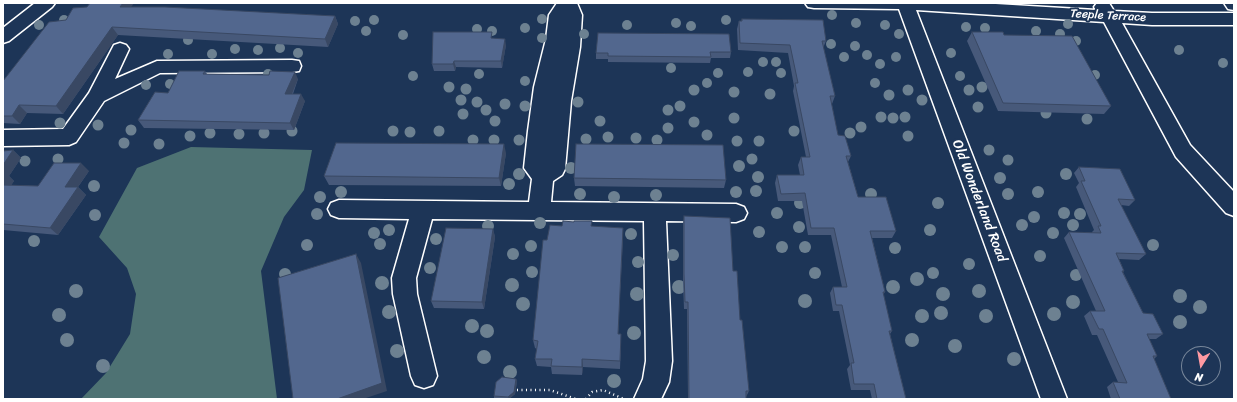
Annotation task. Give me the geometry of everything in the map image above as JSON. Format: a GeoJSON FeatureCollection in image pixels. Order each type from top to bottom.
{"type":"FeatureCollection","features":[{"type":"Feature","properties":{"kind":"street"},"geometry":{"type":"LineString","coordinates":[[4,35],[46,3]]}},
{"type":"Feature","properties":{"kind":"street"},"geometry":{"type":"LineString","coordinates":[[539,211],[543,177],[554,169],[549,118],[571,47],[573,15],[567,3]]}},
{"type":"Feature","properties":{"kind":"street","name":"Teeple Terrace"},"geometry":{"type":"LineString","coordinates":[[814,3],[906,3],[1105,10],[1152,19],[1234,19]]}},
{"type":"Feature","properties":{"kind":"street","name":"Old Wonderland Road"},"geometry":{"type":"LineString","coordinates":[[906,3],[1054,399]]}},
{"type":"Feature","properties":{"kind":"street"},"geometry":{"type":"LineString","coordinates":[[1105,10],[1183,151],[1234,207]]}},
{"type":"Feature","properties":{"kind":"street"},"geometry":{"type":"LineString","coordinates":[[3,138],[69,137],[97,96],[120,49]]}},
{"type":"Feature","properties":{"kind":"street"},"geometry":{"type":"LineString","coordinates":[[97,96],[157,67],[292,66]]}},
{"type":"Feature","properties":{"kind":"street"},"geometry":{"type":"LineString","coordinates":[[339,208],[736,213]]}},
{"type":"Feature","properties":{"kind":"street"},"geometry":{"type":"LineString","coordinates":[[423,210],[404,278],[405,294],[424,376]]}},
{"type":"Feature","properties":{"kind":"street"},"geometry":{"type":"LineString","coordinates":[[647,399],[656,382],[659,361],[655,213]]}},
{"type":"Feature","properties":{"kind":"path"},"geometry":{"type":"LineString","coordinates":[[517,390],[550,390],[576,399]]}},
{"type":"Feature","properties":{"kind":"path"},"geometry":{"type":"LineString","coordinates":[[586,399],[592,392],[602,390],[624,399]]}},
{"type":"Feature","properties":{"kind":"green space"},"geometry":{"type":"Polygon","coordinates":[[[191,147],[312,150],[304,190],[284,217],[261,271],[277,399],[81,399],[106,373],[130,334],[136,294],[127,268],[99,237],[137,168],[191,147]]]}},
{"type":"Feature","properties":{"kind":"building"},"geometry":{"type":"Polygon","coordinates":[[[90,3],[123,3],[120,7],[165,7],[335,16],[325,39],[112,27],[56,106],[19,105],[12,116],[3,116],[3,81],[49,22],[66,20],[73,8],[87,7],[90,3]]]}},
{"type":"Feature","properties":{"kind":"building"},"geometry":{"type":"Polygon","coordinates":[[[742,19],[823,20],[826,41],[822,41],[835,96],[830,96],[838,135],[845,136],[851,156],[846,156],[858,197],[886,197],[896,231],[870,231],[885,292],[883,292],[892,331],[889,331],[906,399],[877,399],[874,384],[854,384],[851,363],[854,363],[842,305],[836,305],[833,287],[847,287],[834,228],[811,228],[805,193],[781,194],[777,175],[804,175],[801,157],[810,157],[795,83],[798,83],[790,45],[740,43],[739,21],[742,21],[742,19]]]}},
{"type":"Feature","properties":{"kind":"building"},"geometry":{"type":"Polygon","coordinates":[[[433,32],[492,32],[491,38],[505,39],[501,61],[454,61],[453,64],[432,64],[433,32]]]}},
{"type":"Feature","properties":{"kind":"building"},"geometry":{"type":"Polygon","coordinates":[[[972,32],[1003,32],[1004,35],[1072,36],[1111,106],[1003,103],[972,32]]]}},
{"type":"Feature","properties":{"kind":"building"},"geometry":{"type":"Polygon","coordinates":[[[598,33],[729,34],[731,52],[710,52],[711,57],[608,56],[608,53],[596,53],[598,33]]]}},
{"type":"Feature","properties":{"kind":"building"},"geometry":{"type":"Polygon","coordinates":[[[179,71],[205,71],[203,74],[269,75],[270,71],[295,72],[285,94],[301,94],[290,123],[138,120],[155,92],[168,93],[179,71]]]}},
{"type":"Feature","properties":{"kind":"building"},"geometry":{"type":"Polygon","coordinates":[[[336,143],[504,144],[499,178],[324,176],[336,143]]]}},
{"type":"Feature","properties":{"kind":"building"},"geometry":{"type":"Polygon","coordinates":[[[576,144],[723,145],[726,180],[574,178],[576,144]]]}},
{"type":"Feature","properties":{"kind":"building"},"geometry":{"type":"Polygon","coordinates":[[[13,150],[3,165],[3,151],[13,150]]]}},
{"type":"Feature","properties":{"kind":"building"},"geometry":{"type":"Polygon","coordinates":[[[54,163],[81,163],[65,187],[78,187],[50,228],[3,224],[3,185],[38,186],[54,163]]]}},
{"type":"Feature","properties":{"kind":"building"},"geometry":{"type":"Polygon","coordinates":[[[1079,167],[1120,169],[1135,200],[1118,199],[1146,254],[1116,253],[1124,271],[1122,271],[1143,313],[1153,314],[1163,334],[1147,334],[1157,356],[1153,356],[1171,399],[1120,399],[1113,382],[1127,383],[1103,329],[1099,329],[1090,311],[1105,311],[1069,232],[1101,233],[1098,226],[1101,226],[1081,181],[1085,181],[1079,167]]]}},
{"type":"Feature","properties":{"kind":"building"},"geometry":{"type":"Polygon","coordinates":[[[684,216],[730,218],[733,271],[737,271],[740,320],[742,320],[749,391],[746,391],[746,399],[689,399],[688,302],[685,302],[684,216]]]}},
{"type":"Feature","properties":{"kind":"building"},"geometry":{"type":"Polygon","coordinates":[[[563,221],[592,221],[591,226],[623,228],[618,334],[621,334],[620,361],[582,359],[582,367],[551,366],[552,359],[535,359],[538,341],[533,340],[543,240],[547,240],[550,225],[562,226],[563,221]]]}},
{"type":"Feature","properties":{"kind":"building"},"geometry":{"type":"Polygon","coordinates":[[[446,228],[493,229],[482,302],[431,301],[446,228]]]}},
{"type":"Feature","properties":{"kind":"building"},"geometry":{"type":"Polygon","coordinates":[[[356,254],[382,383],[337,399],[293,399],[278,278],[356,254]]]}},
{"type":"Feature","properties":{"kind":"building"},"geometry":{"type":"Polygon","coordinates":[[[502,377],[516,379],[514,392],[508,397],[494,396],[496,382],[502,377]]]}}]}
